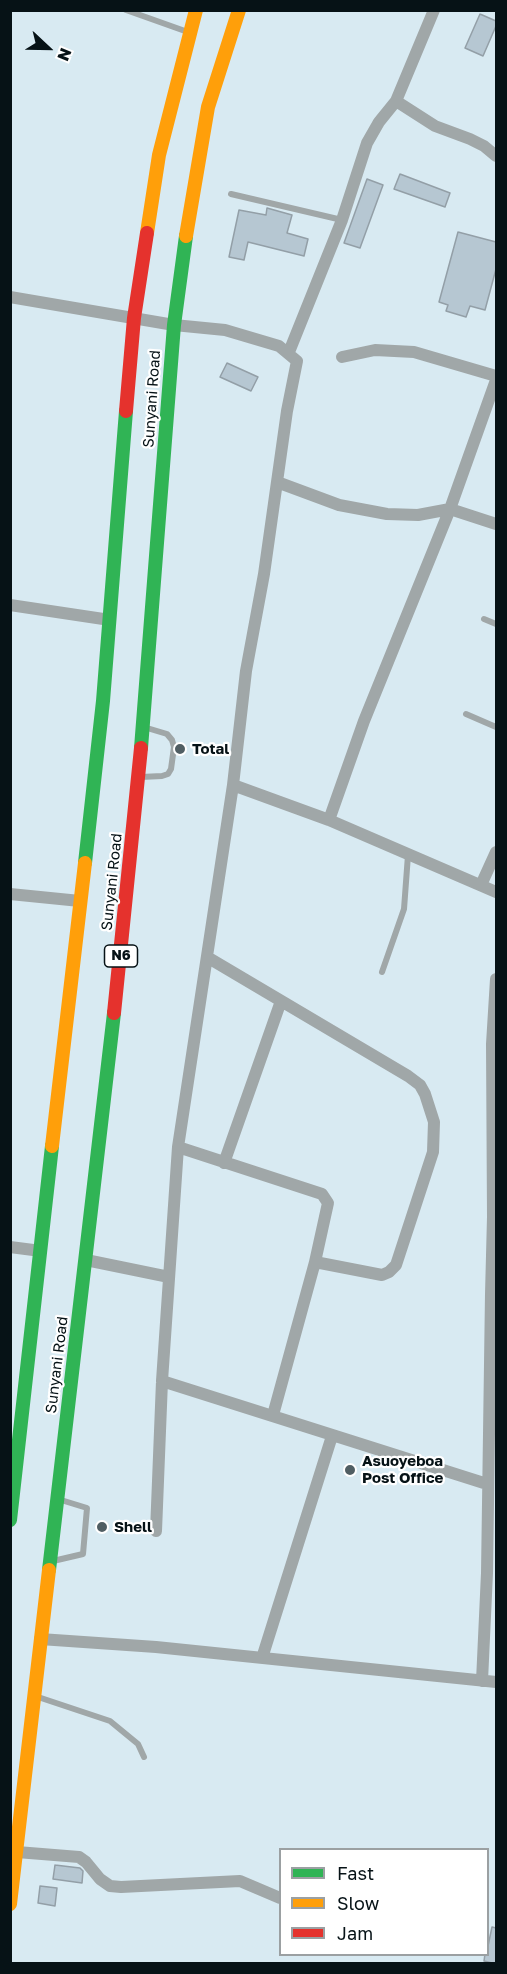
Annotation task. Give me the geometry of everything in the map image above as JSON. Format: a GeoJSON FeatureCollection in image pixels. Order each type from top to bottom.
{"type":"FeatureCollection","features":[{"type":"Feature","properties":{"kind":"main road"},"geometry":{"type":"LineString","coordinates":[[10,1520],[92,813],[134,318],[159,155],[195,10]]}},
{"type":"Feature","properties":{"kind":"main road","name":"Sunyani Road"},"geometry":{"type":"LineString","coordinates":[[10,1904],[124,930],[139,777],[174,326],[184,245],[208,108],[239,10]]}},
{"type":"Feature","properties":{"kind":"street"},"geometry":{"type":"LineString","coordinates":[[289,352],[342,220],[367,143],[379,122],[396,101],[434,10]]}},
{"type":"Feature","properties":{"kind":"street"},"geometry":{"type":"LineString","coordinates":[[396,101],[435,126],[477,142],[496,156]]}},
{"type":"Feature","properties":{"kind":"street"},"geometry":{"type":"LineString","coordinates":[[10,297],[174,326],[225,330],[279,346],[297,361],[287,411],[264,574],[246,671],[232,784],[178,1147],[162,1380],[156,1531]]}},
{"type":"Feature","properties":{"kind":"street"},"geometry":{"type":"LineString","coordinates":[[329,820],[364,721],[450,509],[496,378],[414,352],[375,350],[342,357]]}},
{"type":"Feature","properties":{"kind":"street"},"geometry":{"type":"LineString","coordinates":[[277,482],[339,505],[387,514],[418,515],[450,509],[496,524]]}},
{"type":"Feature","properties":{"kind":"street"},"geometry":{"type":"LineString","coordinates":[[10,605],[110,620]]}},
{"type":"Feature","properties":{"kind":"street"},"geometry":{"type":"LineString","coordinates":[[232,784],[329,820],[496,892]]}},
{"type":"Feature","properties":{"kind":"street"},"geometry":{"type":"LineString","coordinates":[[481,885],[496,852]]}},
{"type":"Feature","properties":{"kind":"street"},"geometry":{"type":"LineString","coordinates":[[10,894],[80,901]]}},
{"type":"Feature","properties":{"kind":"street"},"geometry":{"type":"LineString","coordinates":[[207,957],[408,1076],[420,1085],[425,1094],[434,1122],[433,1152],[396,1265],[382,1275],[315,1262]]}},
{"type":"Feature","properties":{"kind":"street"},"geometry":{"type":"LineString","coordinates":[[482,1681],[488,1573],[488,1484],[493,1387],[495,1218],[492,1044],[496,979]]}},
{"type":"Feature","properties":{"kind":"street"},"geometry":{"type":"LineString","coordinates":[[224,1163],[281,1001]]}},
{"type":"Feature","properties":{"kind":"street"},"geometry":{"type":"LineString","coordinates":[[178,1147],[322,1194],[328,1203],[315,1262],[273,1415]]}},
{"type":"Feature","properties":{"kind":"street"},"geometry":{"type":"LineString","coordinates":[[10,1247],[41,1251]]}},
{"type":"Feature","properties":{"kind":"street"},"geometry":{"type":"LineString","coordinates":[[86,1260],[169,1277]]}},
{"type":"Feature","properties":{"kind":"street"},"geometry":{"type":"LineString","coordinates":[[162,1380],[488,1484]]}},
{"type":"Feature","properties":{"kind":"street"},"geometry":{"type":"LineString","coordinates":[[262,1658],[332,1436]]}},
{"type":"Feature","properties":{"kind":"street"},"geometry":{"type":"LineString","coordinates":[[40,1640],[156,1647],[496,1682]]}},
{"type":"Feature","properties":{"kind":"street"},"geometry":{"type":"LineString","coordinates":[[17,1852],[79,1857],[110,1886],[240,1881],[279,1898]]}},
{"type":"Feature","properties":{"kind":"lane"},"geometry":{"type":"LineString","coordinates":[[126,10],[189,32]]}},
{"type":"Feature","properties":{"kind":"lane"},"geometry":{"type":"LineString","coordinates":[[231,194],[342,220]]}},
{"type":"Feature","properties":{"kind":"lane"},"geometry":{"type":"LineString","coordinates":[[484,619],[496,624]]}},
{"type":"Feature","properties":{"kind":"lane"},"geometry":{"type":"LineString","coordinates":[[466,714],[496,727]]}},
{"type":"Feature","properties":{"kind":"lane"},"geometry":{"type":"LineString","coordinates":[[139,777],[168,774],[171,770],[174,747],[167,734],[143,726]]}},
{"type":"Feature","properties":{"kind":"lane"},"geometry":{"type":"LineString","coordinates":[[382,972],[404,909],[408,855]]}},
{"type":"Feature","properties":{"kind":"lane"},"geometry":{"type":"LineString","coordinates":[[50,1562],[83,1554],[87,1508],[58,1498]]}},
{"type":"Feature","properties":{"kind":"lane"},"geometry":{"type":"LineString","coordinates":[[34,1695],[110,1721],[138,1744],[144,1757]]}},
{"type":"Feature","properties":{"kind":"building"},"geometry":{"type":"Polygon","coordinates":[[[480,14],[496,21],[483,56],[465,48],[480,14]]]}},
{"type":"Feature","properties":{"kind":"building"},"geometry":{"type":"Polygon","coordinates":[[[400,174],[450,193],[445,207],[394,189],[400,174]]]}},
{"type":"Feature","properties":{"kind":"building"},"geometry":{"type":"Polygon","coordinates":[[[367,179],[383,185],[360,248],[344,243],[367,179]]]}},
{"type":"Feature","properties":{"kind":"building"},"geometry":{"type":"Polygon","coordinates":[[[267,208],[292,215],[287,233],[308,239],[304,256],[248,242],[244,260],[229,257],[239,210],[266,215],[267,208]]]}},
{"type":"Feature","properties":{"kind":"building"},"geometry":{"type":"Polygon","coordinates":[[[458,232],[496,242],[496,269],[485,310],[470,306],[466,317],[446,311],[448,305],[439,302],[458,232]]]}},
{"type":"Feature","properties":{"kind":"building"},"geometry":{"type":"Polygon","coordinates":[[[227,363],[258,377],[251,391],[220,377],[227,363]]]}},
{"type":"Feature","properties":{"kind":"building"},"geometry":{"type":"Polygon","coordinates":[[[55,1865],[80,1868],[83,1871],[82,1883],[53,1879],[55,1865]]]}},
{"type":"Feature","properties":{"kind":"building"},"geometry":{"type":"Polygon","coordinates":[[[40,1886],[57,1888],[55,1906],[38,1903],[40,1886]]]}},
{"type":"Feature","properties":{"kind":"building"},"geometry":{"type":"Polygon","coordinates":[[[492,1927],[496,1928],[496,1964],[484,1961],[485,1956],[489,1956],[492,1927]]]}},
{"type":"Feature","properties":{"kind":"traffic: fast"},"geometry":{"type":"LineString","coordinates":[[141,748],[174,325],[186,236]]}},
{"type":"Feature","properties":{"kind":"traffic: fast"},"geometry":{"type":"LineString","coordinates":[[85,863],[103,701],[126,411]]}},
{"type":"Feature","properties":{"kind":"traffic: fast"},"geometry":{"type":"LineString","coordinates":[[49,1570],[114,1013]]}},
{"type":"Feature","properties":{"kind":"traffic: fast"},"geometry":{"type":"LineString","coordinates":[[10,1520],[52,1146]]}},
{"type":"Feature","properties":{"kind":"traffic: slow"},"geometry":{"type":"LineString","coordinates":[[147,233],[159,155],[196,10]]}},
{"type":"Feature","properties":{"kind":"traffic: slow"},"geometry":{"type":"LineString","coordinates":[[186,236],[208,107],[239,10]]}},
{"type":"Feature","properties":{"kind":"traffic: slow"},"geometry":{"type":"LineString","coordinates":[[52,1146],[85,863]]}},
{"type":"Feature","properties":{"kind":"traffic: slow"},"geometry":{"type":"LineString","coordinates":[[10,1904],[49,1570]]}},
{"type":"Feature","properties":{"kind":"traffic: jam"},"geometry":{"type":"LineString","coordinates":[[126,411],[134,318],[147,233]]}},
{"type":"Feature","properties":{"kind":"traffic: jam"},"geometry":{"type":"LineString","coordinates":[[114,1013],[141,748]]}},
{"type":"Feature","properties":{"kind":"place","name":"Total"},"geometry":{"type":"Point","coordinates":[180,749]}},
{"type":"Feature","properties":{"kind":"place","name":"Asuoyeboa Post Office"},"geometry":{"type":"Point","coordinates":[350,1470]}},
{"type":"Feature","properties":{"kind":"place","name":"Shell"},"geometry":{"type":"Point","coordinates":[102,1527]}}]}
